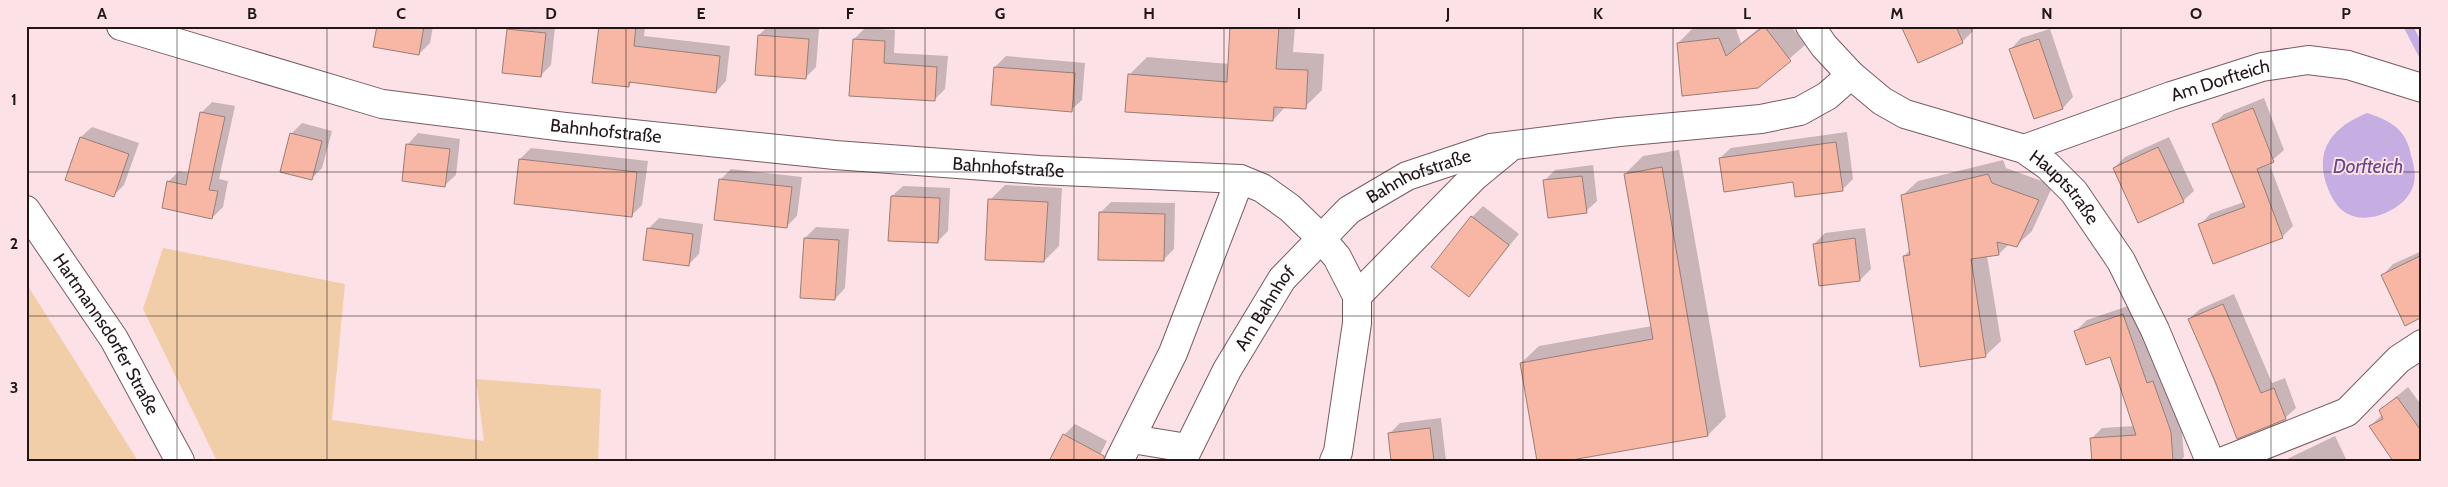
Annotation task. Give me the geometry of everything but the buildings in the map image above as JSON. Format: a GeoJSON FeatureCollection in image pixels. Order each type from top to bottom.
{"type":"FeatureCollection","features":[{"type":"Feature","properties":{"kind":"street","name":"Bahnhofstraße"},"geometry":{"type":"LineString","coordinates":[[121,26],[382,104],[565,127],[835,155],[1039,170],[1240,179],[1262,188],[1283,203],[1320,237],[1349,210],[1407,176],[1491,148],[1619,132],[1761,119],[1800,111],[1827,96],[1851,75]]}},
{"type":"Feature","properties":{"kind":"street","name":"Hauptstraße"},"geometry":{"type":"LineString","coordinates":[[1810,26],[1824,46],[1851,75],[1882,101],[1905,114],[2024,149],[2048,166],[2074,192],[2120,261],[2155,330],[2210,461]]}},
{"type":"Feature","properties":{"kind":"street","name":"Am Dorfteich"},"geometry":{"type":"LineString","coordinates":[[2024,149],[2171,96],[2262,67],[2308,60],[2348,65],[2422,88]]}},
{"type":"Feature","properties":{"kind":"street"},"geometry":{"type":"LineString","coordinates":[[1357,296],[1474,177],[1513,145]]}},
{"type":"Feature","properties":{"kind":"street","name":"Am Bahnhof"},"geometry":{"type":"LineString","coordinates":[[1240,179],[1173,353],[1126,450],[1185,455],[1227,370],[1282,279],[1320,237]]}},
{"type":"Feature","properties":{"kind":"street","name":"Hartmannsdorfer Straße"},"geometry":{"type":"LineString","coordinates":[[26,210],[114,339],[180,461]]}},
{"type":"Feature","properties":{"kind":"street"},"geometry":{"type":"LineString","coordinates":[[1320,237],[1338,257],[1357,296],[1357,323],[1338,452],[1334,461]]}},
{"type":"Feature","properties":{"kind":"street"},"geometry":{"type":"LineString","coordinates":[[2224,461],[2347,412],[2399,359],[2422,344]]}},
{"type":"Feature","properties":{"kind":"shaded area"},"geometry":{"type":"Polygon","coordinates":[[[163,248],[345,284],[332,420],[484,441],[476,379],[601,389],[598,461],[217,461],[143,309],[163,248]]]}},
{"type":"Feature","properties":{"kind":"shaded area"},"geometry":{"type":"Polygon","coordinates":[[[26,283],[138,461],[26,461],[26,283]]]}},
{"type":"Feature","properties":{"kind":"water","name":"Dorfteich"},"geometry":{"type":"Polygon","coordinates":[[[2367,113],[2383,119],[2401,132],[2409,146],[2415,176],[2412,189],[2401,203],[2384,214],[2364,218],[2354,217],[2337,205],[2327,186],[2323,161],[2329,141],[2336,132],[2367,113]]]}},
{"type":"Feature","properties":{"kind":"waterway"},"geometry":{"type":"LineString","coordinates":[[2408,26],[2422,53]]}}]}
